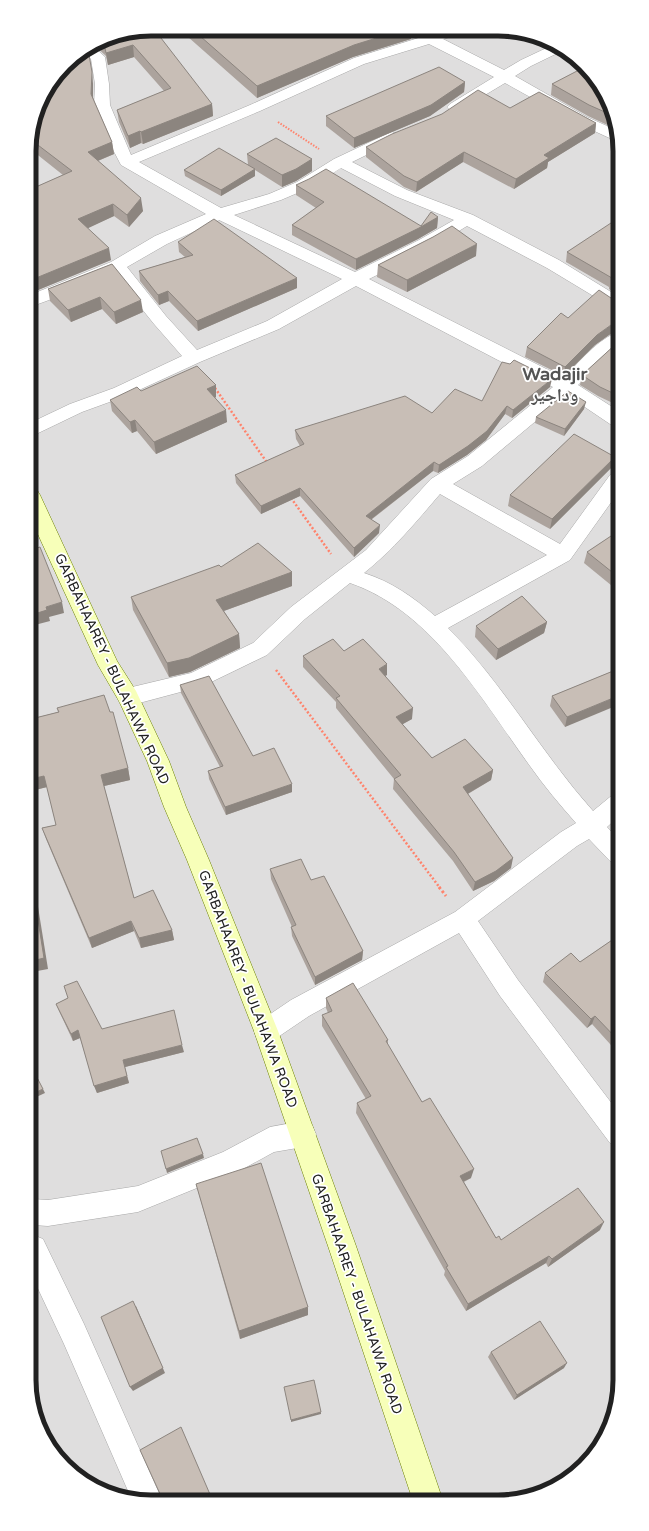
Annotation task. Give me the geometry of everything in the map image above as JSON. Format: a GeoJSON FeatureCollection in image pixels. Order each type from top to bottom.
{"type":"FeatureCollection","features":[{"type":"Feature","properties":{"kind":"main road","name":"GARBAHAAREY - BULAHAWA ROAD"},"geometry":{"type":"LineString","coordinates":[[36,508],[108,665],[128,697],[158,761],[175,807],[198,860],[266,1031],[426,1495]]}},
{"type":"Feature","properties":{"kind":"street"},"geometry":{"type":"LineString","coordinates":[[127,162],[256,108],[359,61],[440,36]]}},
{"type":"Feature","properties":{"kind":"street"},"geometry":{"type":"LineString","coordinates":[[431,39],[504,76],[582,120],[612,134]]}},
{"type":"Feature","properties":{"kind":"street"},"geometry":{"type":"LineString","coordinates":[[442,116],[526,62],[553,50]]}},
{"type":"Feature","properties":{"kind":"street"},"geometry":{"type":"LineString","coordinates":[[92,52],[98,58],[102,84],[102,105],[127,162],[219,214],[355,279],[502,355],[566,386],[613,416]]}},
{"type":"Feature","properties":{"kind":"street"},"geometry":{"type":"LineString","coordinates":[[36,299],[117,266],[161,240],[219,214],[275,197],[303,185],[340,162],[407,131]]}},
{"type":"Feature","properties":{"kind":"street"},"geometry":{"type":"LineString","coordinates":[[340,162],[401,193],[466,219],[553,264],[613,300]]}},
{"type":"Feature","properties":{"kind":"street"},"geometry":{"type":"LineString","coordinates":[[36,428],[76,408],[120,392],[273,324],[313,304],[355,279],[425,244],[466,219]]}},
{"type":"Feature","properties":{"kind":"street"},"geometry":{"type":"LineString","coordinates":[[117,266],[160,320],[194,358]]}},
{"type":"Feature","properties":{"kind":"street"},"geometry":{"type":"LineString","coordinates":[[128,697],[196,680],[260,649],[298,613],[373,555],[438,484],[475,461],[532,415],[613,342]]}},
{"type":"Feature","properties":{"kind":"street"},"geometry":{"type":"LineString","coordinates":[[438,484],[563,555]]}},
{"type":"Feature","properties":{"kind":"street"},"geometry":{"type":"LineString","coordinates":[[434,626],[563,555],[613,486]]}},
{"type":"Feature","properties":{"kind":"street"},"geometry":{"type":"LineString","coordinates":[[348,575],[384,588],[434,626],[464,659],[539,761],[591,826],[613,849]]}},
{"type":"Feature","properties":{"kind":"street"},"geometry":{"type":"LineString","coordinates":[[266,1031],[300,1008],[463,919],[569,839],[591,826],[613,808]]}},
{"type":"Feature","properties":{"kind":"street"},"geometry":{"type":"LineString","coordinates":[[463,919],[509,988],[613,1126]]}},
{"type":"Feature","properties":{"kind":"street"},"geometry":{"type":"LineString","coordinates":[[36,1212],[48,1213],[138,1198],[232,1161],[270,1140],[302,1134]]}},
{"type":"Feature","properties":{"kind":"street"},"geometry":{"type":"LineString","coordinates":[[36,1255],[74,1334],[145,1495]]}},
{"type":"Feature","properties":{"kind":"path"},"geometry":{"type":"LineString","coordinates":[[256,108],[340,162]]}},
{"type":"Feature","properties":{"kind":"path"},"geometry":{"type":"LineString","coordinates":[[194,358],[270,468]]}},
{"type":"Feature","properties":{"kind":"path"},"geometry":{"type":"LineString","coordinates":[[288,494],[324,546],[348,575]]}},
{"type":"Feature","properties":{"kind":"path"},"geometry":{"type":"LineString","coordinates":[[260,649],[463,919]]}},
{"type":"Feature","properties":{"kind":"shaded area"},"geometry":{"type":"Polygon","coordinates":[[[505,36],[520,38],[555,51],[579,70],[598,94],[609,122],[613,151],[613,1387],[607,1417],[598,1437],[589,1450],[562,1476],[542,1486],[527,1491],[498,1495],[151,1495],[129,1493],[114,1489],[94,1480],[70,1461],[51,1437],[40,1409],[36,1380],[36,144],[40,122],[48,100],[60,81],[70,70],[87,55],[100,48],[122,40],[136,37],[505,36]]]}},
{"type":"Feature","properties":{"kind":"building"},"geometry":{"type":"Polygon","coordinates":[[[159,36],[212,104],[128,136],[117,110],[171,88],[133,45],[106,53],[104,46],[122,40],[136,37],[159,36]]]}},
{"type":"Feature","properties":{"kind":"building"},"geometry":{"type":"Polygon","coordinates":[[[200,36],[383,36],[354,45],[257,86],[200,36]]]}},
{"type":"Feature","properties":{"kind":"building"},"geometry":{"type":"Polygon","coordinates":[[[89,54],[92,72],[91,94],[112,142],[88,152],[141,198],[127,215],[113,204],[78,219],[109,248],[36,278],[36,187],[72,171],[36,144],[37,136],[45,107],[51,94],[70,70],[89,54]]]}},
{"type":"Feature","properties":{"kind":"building"},"geometry":{"type":"Polygon","coordinates":[[[439,67],[465,82],[431,105],[354,138],[326,116],[439,67]]]}},
{"type":"Feature","properties":{"kind":"building"},"geometry":{"type":"Polygon","coordinates":[[[577,71],[580,71],[589,81],[598,94],[606,112],[589,105],[552,84],[577,71]]]}},
{"type":"Feature","properties":{"kind":"building"},"geometry":{"type":"Polygon","coordinates":[[[478,90],[510,108],[539,92],[596,123],[544,155],[549,158],[516,179],[464,152],[417,182],[404,176],[366,147],[392,134],[442,114],[478,90]]]}},
{"type":"Feature","properties":{"kind":"building"},"geometry":{"type":"Polygon","coordinates":[[[276,138],[312,159],[296,169],[282,175],[247,154],[276,138]]]}},
{"type":"Feature","properties":{"kind":"building"},"geometry":{"type":"Polygon","coordinates":[[[219,148],[255,169],[221,190],[184,170],[219,148]]]}},
{"type":"Feature","properties":{"kind":"building"},"geometry":{"type":"Polygon","coordinates":[[[326,169],[421,226],[431,212],[438,217],[419,228],[356,259],[292,225],[324,202],[296,185],[326,169]]]}},
{"type":"Feature","properties":{"kind":"building"},"geometry":{"type":"Polygon","coordinates":[[[214,219],[297,278],[197,321],[168,291],[158,295],[139,271],[193,255],[178,242],[214,219]]]}},
{"type":"Feature","properties":{"kind":"building"},"geometry":{"type":"Polygon","coordinates":[[[613,222],[613,281],[611,279],[612,278],[567,252],[613,222]]]}},
{"type":"Feature","properties":{"kind":"building"},"geometry":{"type":"Polygon","coordinates":[[[452,226],[477,244],[407,280],[378,265],[433,237],[452,226]]]}},
{"type":"Feature","properties":{"kind":"building"},"geometry":{"type":"Polygon","coordinates":[[[112,264],[141,300],[114,312],[100,297],[68,310],[48,289],[112,264]]]}},
{"type":"Feature","properties":{"kind":"building"},"geometry":{"type":"Polygon","coordinates":[[[599,290],[613,298],[613,324],[597,335],[565,367],[527,347],[561,313],[568,318],[599,290]]]}},
{"type":"Feature","properties":{"kind":"building"},"geometry":{"type":"Polygon","coordinates":[[[613,347],[613,393],[600,387],[582,375],[613,347]]]}},
{"type":"Feature","properties":{"kind":"building"},"geometry":{"type":"Polygon","coordinates":[[[514,360],[552,379],[513,410],[507,406],[487,431],[468,446],[439,465],[434,462],[366,516],[380,525],[354,548],[300,488],[261,506],[235,475],[304,444],[295,430],[405,396],[432,413],[455,389],[482,401],[502,362],[510,364],[514,360]]]}},
{"type":"Feature","properties":{"kind":"building"},"geometry":{"type":"Polygon","coordinates":[[[197,366],[216,385],[207,389],[226,410],[154,442],[135,420],[130,422],[110,400],[137,387],[141,391],[197,366]]]}},
{"type":"Feature","properties":{"kind":"building"},"geometry":{"type":"Polygon","coordinates":[[[568,391],[586,402],[565,429],[536,417],[568,391]]]}},
{"type":"Feature","properties":{"kind":"building"},"geometry":{"type":"Polygon","coordinates":[[[574,434],[613,456],[613,459],[552,519],[510,495],[574,434]]]}},
{"type":"Feature","properties":{"kind":"building"},"geometry":{"type":"Polygon","coordinates":[[[613,535],[613,573],[587,552],[613,535]]]}},
{"type":"Feature","properties":{"kind":"building"},"geometry":{"type":"Polygon","coordinates":[[[258,543],[292,572],[216,600],[239,634],[189,658],[167,663],[131,597],[219,565],[221,567],[258,543]]]}},
{"type":"Feature","properties":{"kind":"building"},"geometry":{"type":"Polygon","coordinates":[[[40,547],[62,602],[46,607],[47,610],[36,613],[36,548],[40,547]]]}},
{"type":"Feature","properties":{"kind":"building"},"geometry":{"type":"Polygon","coordinates":[[[522,596],[547,622],[498,649],[476,626],[522,596]]]}},
{"type":"Feature","properties":{"kind":"building"},"geometry":{"type":"Polygon","coordinates":[[[333,639],[344,651],[363,639],[387,664],[379,669],[413,708],[396,717],[432,758],[465,739],[493,770],[463,787],[513,858],[496,871],[475,882],[454,852],[394,779],[401,775],[336,698],[340,696],[303,656],[333,639]]]}},
{"type":"Feature","properties":{"kind":"building"},"geometry":{"type":"Polygon","coordinates":[[[613,671],[613,698],[567,717],[552,696],[613,671]]]}},
{"type":"Feature","properties":{"kind":"building"},"geometry":{"type":"Polygon","coordinates":[[[209,676],[253,756],[274,748],[292,784],[225,807],[208,771],[223,766],[180,685],[209,676]]]}},
{"type":"Feature","properties":{"kind":"building"},"geometry":{"type":"Polygon","coordinates":[[[104,695],[110,712],[113,712],[128,768],[101,775],[134,898],[153,890],[172,930],[139,938],[131,921],[89,938],[42,828],[56,825],[44,776],[36,778],[36,718],[59,712],[57,708],[104,695]]]}},
{"type":"Feature","properties":{"kind":"building"},"geometry":{"type":"Polygon","coordinates":[[[301,859],[311,880],[324,876],[363,951],[315,977],[291,927],[296,925],[270,869],[301,859]]]}},
{"type":"Feature","properties":{"kind":"building"},"geometry":{"type":"Polygon","coordinates":[[[36,907],[44,958],[36,960],[36,907]]]}},
{"type":"Feature","properties":{"kind":"building"},"geometry":{"type":"Polygon","coordinates":[[[613,939],[613,1035],[595,1016],[591,1019],[545,973],[571,953],[580,962],[613,939]]]}},
{"type":"Feature","properties":{"kind":"building"},"geometry":{"type":"Polygon","coordinates":[[[77,981],[102,1029],[174,1010],[182,1045],[123,1060],[127,1076],[94,1086],[78,1030],[71,1034],[56,1004],[68,998],[64,986],[77,981]]]}},
{"type":"Feature","properties":{"kind":"building"},"geometry":{"type":"Polygon","coordinates":[[[353,983],[388,1040],[386,1041],[422,1102],[430,1098],[474,1169],[460,1176],[496,1238],[499,1236],[501,1240],[578,1188],[604,1222],[552,1259],[549,1256],[468,1304],[446,1267],[448,1266],[357,1103],[371,1096],[322,1015],[332,1011],[326,998],[353,983]]]}},
{"type":"Feature","properties":{"kind":"building"},"geometry":{"type":"Polygon","coordinates":[[[36,1076],[43,1089],[36,1092],[36,1076]]]}},
{"type":"Feature","properties":{"kind":"building"},"geometry":{"type":"Polygon","coordinates":[[[197,1138],[203,1154],[166,1169],[161,1151],[197,1138]]]}},
{"type":"Feature","properties":{"kind":"building"},"geometry":{"type":"Polygon","coordinates":[[[261,1163],[308,1307],[239,1331],[196,1184],[261,1163]]]}},
{"type":"Feature","properties":{"kind":"building"},"geometry":{"type":"Polygon","coordinates":[[[133,1301],[163,1368],[130,1387],[101,1317],[133,1301]]]}},
{"type":"Feature","properties":{"kind":"building"},"geometry":{"type":"Polygon","coordinates":[[[540,1321],[567,1363],[517,1395],[491,1352],[540,1321]]]}},
{"type":"Feature","properties":{"kind":"building"},"geometry":{"type":"Polygon","coordinates":[[[314,1380],[321,1412],[291,1420],[284,1387],[314,1380]]]}},
{"type":"Feature","properties":{"kind":"building"},"geometry":{"type":"Polygon","coordinates":[[[181,1427],[210,1495],[161,1495],[140,1450],[181,1427]]]}},
{"type":"Feature","properties":{"kind":"district","name":"Wadajir وداجير"},"geometry":{"type":"Point","coordinates":[555,384]}}]}
